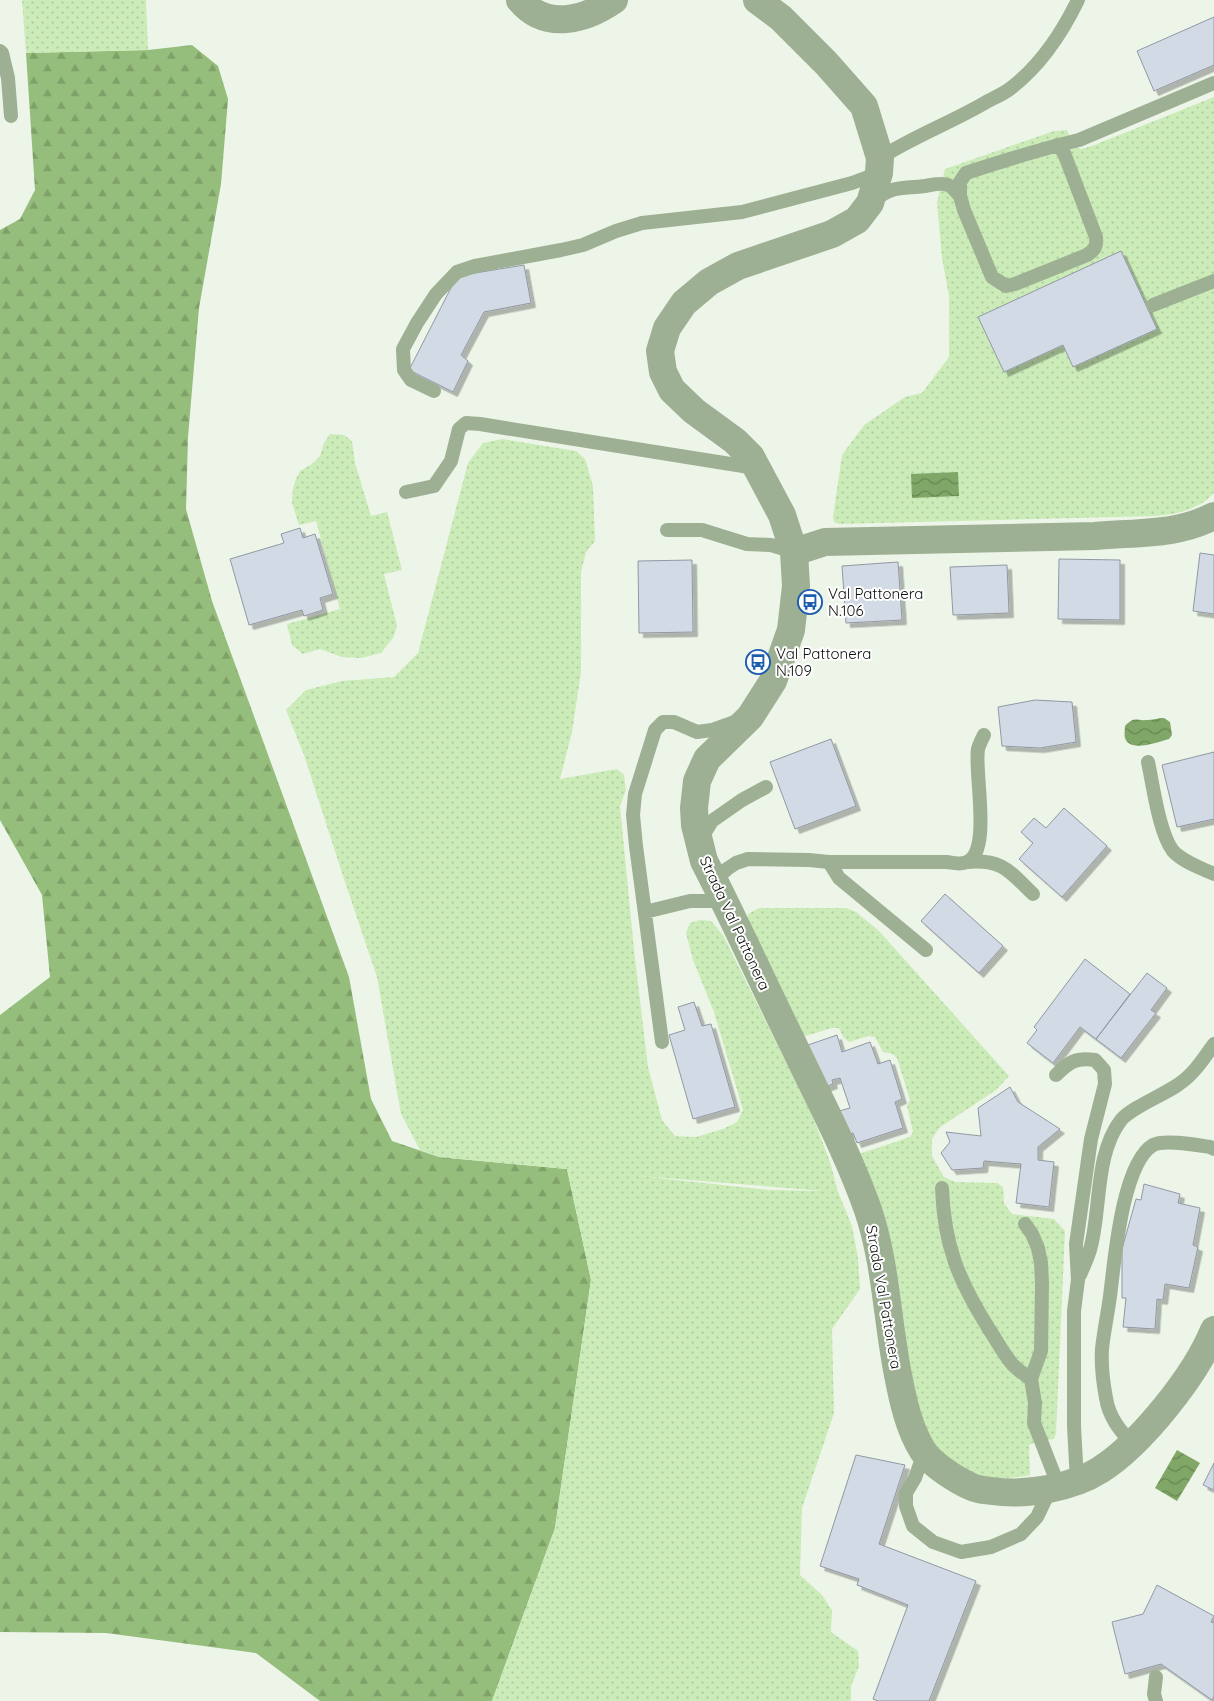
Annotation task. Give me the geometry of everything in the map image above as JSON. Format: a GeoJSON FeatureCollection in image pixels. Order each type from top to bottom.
{"type":"FeatureCollection","features":[{"type":"Feature","properties":{"kind":"street"},"geometry":{"type":"LineString","coordinates":[[520,0],[538,16],[554,19],[571,19],[591,13],[614,0]]}},
{"type":"Feature","properties":{"kind":"street"},"geometry":{"type":"LineString","coordinates":[[757,0],[781,18],[864,106],[874,134],[879,165]]}},
{"type":"Feature","properties":{"kind":"street","name":"Strada Val Pattonera"},"geometry":{"type":"LineString","coordinates":[[879,165],[870,203],[857,220],[832,234],[738,266],[709,282],[684,303],[667,328],[660,352],[663,372],[672,390],[694,411],[735,440],[751,458],[782,514],[794,552],[796,586],[791,630],[773,681],[750,717],[707,759],[697,781],[694,808],[695,825],[704,861],[848,1157],[868,1212],[879,1252],[894,1354],[904,1403],[910,1424],[924,1453],[947,1473],[973,1488],[1001,1492],[1063,1485],[1100,1470],[1132,1444],[1173,1397],[1206,1348],[1214,1330]]}},
{"type":"Feature","properties":{"kind":"street"},"geometry":{"type":"LineString","coordinates":[[794,552],[824,542],[1095,536],[1129,533],[1154,534],[1176,531],[1201,523],[1214,516]]}},
{"type":"Feature","properties":{"kind":"lane"},"geometry":{"type":"LineString","coordinates":[[434,391],[411,380],[404,370],[403,349],[417,322],[431,301],[457,272],[475,266],[561,250],[642,223],[742,212],[852,182],[879,165],[903,143],[970,111],[1010,89],[1035,67],[1054,41],[1078,0]]}},
{"type":"Feature","properties":{"kind":"lane"},"geometry":{"type":"LineString","coordinates":[[0,51],[8,78],[11,116]]}},
{"type":"Feature","properties":{"kind":"lane"},"geometry":{"type":"LineString","coordinates":[[960,196],[960,182],[966,173],[1032,152],[1079,140],[1214,83]]}},
{"type":"Feature","properties":{"kind":"lane"},"geometry":{"type":"LineString","coordinates":[[870,203],[882,194],[899,187],[925,186],[938,183],[950,185],[960,196],[992,277],[1006,286],[1015,284],[1087,255],[1093,251],[1096,244],[1096,236],[1064,153],[1057,145]]}},
{"type":"Feature","properties":{"kind":"lane"},"geometry":{"type":"LineString","coordinates":[[1153,305],[1214,281]]}},
{"type":"Feature","properties":{"kind":"lane"},"geometry":{"type":"LineString","coordinates":[[406,492],[434,486],[451,461],[458,429],[466,423],[509,428],[727,463],[759,470]]}},
{"type":"Feature","properties":{"kind":"lane"},"geometry":{"type":"LineString","coordinates":[[667,530],[702,530],[747,544],[771,545],[794,552]]}},
{"type":"Feature","properties":{"kind":"lane"},"geometry":{"type":"LineString","coordinates":[[662,1042],[633,815],[635,794],[655,730],[663,722],[674,722],[697,732],[712,730],[750,717]]}},
{"type":"Feature","properties":{"kind":"lane"},"geometry":{"type":"LineString","coordinates":[[967,862],[974,856],[980,833],[978,749],[984,735]]}},
{"type":"Feature","properties":{"kind":"lane"},"geometry":{"type":"LineString","coordinates":[[1148,762],[1162,829],[1174,851],[1190,863],[1214,874]]}},
{"type":"Feature","properties":{"kind":"lane"},"geometry":{"type":"LineString","coordinates":[[699,842],[712,821],[742,800],[766,787]]}},
{"type":"Feature","properties":{"kind":"lane"},"geometry":{"type":"LineString","coordinates":[[645,912],[690,901],[719,891],[726,869],[748,859],[960,863],[984,860],[995,863],[1009,872],[1033,894]]}},
{"type":"Feature","properties":{"kind":"lane"},"geometry":{"type":"LineString","coordinates":[[829,862],[839,878],[926,950]]}},
{"type":"Feature","properties":{"kind":"lane"},"geometry":{"type":"LineString","coordinates":[[1078,1280],[1091,1246],[1106,1152],[1114,1132],[1122,1119],[1192,1074],[1214,1044]]}},
{"type":"Feature","properties":{"kind":"lane"},"geometry":{"type":"LineString","coordinates":[[924,1453],[906,1493],[906,1506],[913,1526],[933,1542],[961,1552],[991,1547],[1021,1534],[1063,1485],[1074,1417],[1074,1311],[1078,1280],[1076,1244],[1091,1139],[1104,1084],[1104,1070],[1095,1060],[1084,1058],[1069,1063],[1056,1076]]}},
{"type":"Feature","properties":{"kind":"lane"},"geometry":{"type":"LineString","coordinates":[[1132,1444],[1111,1417],[1106,1400],[1102,1367],[1102,1348],[1111,1288],[1114,1251],[1130,1180],[1146,1151],[1154,1144],[1164,1142],[1214,1149]]}},
{"type":"Feature","properties":{"kind":"lane"},"geometry":{"type":"LineString","coordinates":[[942,1188],[948,1245],[961,1280],[971,1301],[1013,1365],[1031,1379]]}},
{"type":"Feature","properties":{"kind":"lane"},"geometry":{"type":"LineString","coordinates":[[1025,1224],[1038,1248],[1042,1283],[1041,1351],[1031,1379],[1035,1403],[1034,1423],[1063,1485]]}},
{"type":"Feature","properties":{"kind":"lane"},"geometry":{"type":"LineString","coordinates":[[1156,1677],[1154,1694],[1156,1701]]}},
{"type":"Feature","properties":{"kind":"green space"},"geometry":{"type":"Polygon","coordinates":[[[192,45],[218,66],[228,99],[221,184],[199,308],[188,437],[186,509],[212,601],[349,977],[371,1099],[392,1141],[439,1157],[567,1169],[591,1280],[555,1528],[492,1701],[320,1701],[256,1653],[106,1633],[0,1632],[0,1015],[50,977],[42,895],[0,820],[0,230],[20,219],[35,190],[26,53],[148,50],[192,45]]]}},
{"type":"Feature","properties":{"kind":"shaded area"},"geometry":{"type":"Polygon","coordinates":[[[22,0],[146,0],[148,50],[26,53],[22,0]]]}},
{"type":"Feature","properties":{"kind":"shaded area"},"geometry":{"type":"Polygon","coordinates":[[[1214,97],[1214,493],[1208,499],[1187,510],[1155,516],[839,524],[834,522],[833,517],[842,455],[864,425],[905,397],[922,393],[949,357],[949,296],[942,258],[937,202],[945,169],[1054,131],[1067,130],[1073,146],[1081,149],[1214,97]]]}},
{"type":"Feature","properties":{"kind":"shaded area"},"geometry":{"type":"Polygon","coordinates":[[[330,434],[344,435],[352,441],[355,463],[371,516],[387,512],[402,570],[384,574],[397,626],[393,638],[381,653],[361,658],[342,657],[320,649],[303,654],[292,645],[287,624],[340,609],[316,521],[299,525],[292,503],[293,488],[300,471],[312,464],[320,456],[324,443],[330,434]]]}},
{"type":"Feature","properties":{"kind":"shaded area"},"geometry":{"type":"Polygon","coordinates":[[[502,439],[576,451],[585,459],[593,486],[595,541],[586,552],[581,572],[581,672],[572,732],[560,779],[617,769],[624,775],[626,790],[620,806],[634,950],[648,1067],[662,1120],[675,1136],[696,1137],[723,1129],[737,1122],[743,1110],[714,1012],[693,960],[686,933],[690,923],[700,920],[711,921],[723,935],[811,1112],[830,1162],[838,1192],[852,1226],[858,1258],[860,1289],[832,1329],[834,1413],[802,1508],[800,1575],[822,1595],[832,1610],[831,1632],[858,1651],[859,1666],[851,1686],[851,1701],[492,1701],[555,1528],[591,1280],[567,1169],[439,1157],[420,1150],[401,1114],[377,977],[304,755],[286,710],[306,690],[342,681],[394,677],[418,653],[468,463],[483,443],[502,439]],[[640,1176],[769,1190],[824,1191],[640,1176]]]}},
{"type":"Feature","properties":{"kind":"shaded area"},"geometry":{"type":"Polygon","coordinates":[[[759,908],[846,908],[856,912],[879,931],[1009,1076],[996,1090],[939,1128],[932,1139],[932,1156],[944,1177],[955,1182],[997,1183],[1003,1187],[1004,1203],[1012,1214],[1054,1219],[1065,1231],[1056,1433],[1054,1439],[1035,1442],[1029,1445],[1030,1475],[988,1478],[972,1474],[943,1455],[923,1436],[859,1154],[910,1137],[913,1132],[907,1106],[910,1100],[897,1058],[893,1054],[883,1052],[875,1037],[869,1036],[849,1042],[843,1037],[839,1028],[832,1028],[802,1037],[749,923],[748,914],[759,908]]]}},
{"type":"Feature","properties":{"kind":"water"},"geometry":{"type":"Polygon","coordinates":[[[958,472],[959,496],[912,498],[911,474],[958,472]]]}},
{"type":"Feature","properties":{"kind":"water"},"geometry":{"type":"Polygon","coordinates":[[[1164,718],[1170,722],[1172,735],[1169,739],[1138,746],[1132,745],[1125,738],[1125,726],[1131,721],[1164,718]]]}},
{"type":"Feature","properties":{"kind":"water"},"geometry":{"type":"Polygon","coordinates":[[[1177,1450],[1200,1463],[1177,1501],[1155,1488],[1177,1450]]]}},
{"type":"Feature","properties":{"kind":"building"},"geometry":{"type":"Polygon","coordinates":[[[1214,17],[1214,65],[1154,91],[1137,51],[1214,17]]]}},
{"type":"Feature","properties":{"kind":"building"},"geometry":{"type":"Polygon","coordinates":[[[1121,251],[1157,329],[1073,367],[1063,345],[1004,372],[978,317],[1121,251]]]}},
{"type":"Feature","properties":{"kind":"building"},"geometry":{"type":"Polygon","coordinates":[[[524,265],[531,303],[484,312],[461,355],[468,361],[453,392],[409,370],[457,276],[524,265]]]}},
{"type":"Feature","properties":{"kind":"building"},"geometry":{"type":"Polygon","coordinates":[[[300,528],[303,538],[315,534],[333,594],[320,598],[323,610],[304,616],[302,610],[249,625],[230,559],[284,543],[281,534],[300,528]]]}},
{"type":"Feature","properties":{"kind":"building"},"geometry":{"type":"Polygon","coordinates":[[[1200,553],[1214,555],[1214,614],[1193,611],[1200,553]]]}},
{"type":"Feature","properties":{"kind":"building"},"geometry":{"type":"Polygon","coordinates":[[[1059,559],[1120,560],[1120,620],[1058,619],[1059,559]]]}},
{"type":"Feature","properties":{"kind":"building"},"geometry":{"type":"Polygon","coordinates":[[[692,560],[693,632],[639,633],[638,561],[692,560]]]}},
{"type":"Feature","properties":{"kind":"building"},"geometry":{"type":"Polygon","coordinates":[[[898,562],[902,620],[846,623],[842,566],[898,562]]]}},
{"type":"Feature","properties":{"kind":"building"},"geometry":{"type":"Polygon","coordinates":[[[1007,565],[1009,613],[953,615],[950,567],[1007,565]]]}},
{"type":"Feature","properties":{"kind":"building"},"geometry":{"type":"Polygon","coordinates":[[[1035,700],[1072,702],[1076,742],[1040,748],[1002,746],[998,707],[1035,700]]]}},
{"type":"Feature","properties":{"kind":"building"},"geometry":{"type":"Polygon","coordinates":[[[831,739],[856,806],[795,829],[770,762],[831,739]]]}},
{"type":"Feature","properties":{"kind":"building"},"geometry":{"type":"Polygon","coordinates":[[[1214,752],[1214,819],[1177,827],[1162,765],[1214,752]]]}},
{"type":"Feature","properties":{"kind":"building"},"geometry":{"type":"Polygon","coordinates":[[[1064,808],[1107,846],[1062,897],[1019,859],[1033,843],[1021,832],[1034,818],[1046,828],[1064,808]]]}},
{"type":"Feature","properties":{"kind":"building"},"geometry":{"type":"Polygon","coordinates":[[[945,894],[1003,946],[979,973],[921,921],[945,894]]]}},
{"type":"Feature","properties":{"kind":"building"},"geometry":{"type":"Polygon","coordinates":[[[1085,959],[1130,994],[1096,1039],[1080,1027],[1053,1063],[1027,1043],[1037,1030],[1034,1027],[1085,959]]]}},
{"type":"Feature","properties":{"kind":"building"},"geometry":{"type":"Polygon","coordinates":[[[1147,973],[1167,988],[1151,1010],[1156,1013],[1121,1058],[1096,1039],[1147,973]]]}},
{"type":"Feature","properties":{"kind":"building"},"geometry":{"type":"Polygon","coordinates":[[[694,1002],[702,1026],[711,1024],[735,1107],[693,1119],[669,1035],[685,1030],[678,1007],[694,1002]]]}},
{"type":"Feature","properties":{"kind":"building"},"geometry":{"type":"Polygon","coordinates":[[[837,1035],[842,1052],[870,1042],[878,1064],[890,1060],[902,1099],[895,1102],[903,1128],[857,1143],[853,1133],[840,1137],[832,1113],[850,1108],[840,1078],[832,1080],[833,1084],[822,1088],[808,1045],[837,1035]]]}},
{"type":"Feature","properties":{"kind":"building"},"geometry":{"type":"Polygon","coordinates":[[[1010,1087],[1018,1102],[1060,1129],[1038,1147],[1038,1160],[1054,1162],[1049,1207],[1016,1203],[1021,1164],[984,1161],[983,1168],[952,1170],[941,1153],[950,1142],[946,1132],[981,1136],[978,1108],[1010,1087]]]}},
{"type":"Feature","properties":{"kind":"building"},"geometry":{"type":"Polygon","coordinates":[[[1144,1184],[1180,1194],[1178,1203],[1200,1208],[1193,1245],[1198,1247],[1189,1288],[1165,1284],[1163,1300],[1157,1299],[1155,1329],[1123,1327],[1126,1298],[1122,1298],[1122,1249],[1136,1199],[1141,1200],[1144,1184]]]}},
{"type":"Feature","properties":{"kind":"building"},"geometry":{"type":"Polygon","coordinates":[[[856,1455],[905,1465],[879,1544],[976,1581],[929,1701],[878,1701],[873,1699],[908,1605],[857,1585],[859,1579],[820,1566],[856,1455]]]}},
{"type":"Feature","properties":{"kind":"building"},"geometry":{"type":"Polygon","coordinates":[[[1214,1463],[1214,1490],[1203,1485],[1214,1463]]]}},
{"type":"Feature","properties":{"kind":"building"},"geometry":{"type":"Polygon","coordinates":[[[1157,1585],[1214,1616],[1211,1622],[1214,1623],[1214,1696],[1212,1700],[1161,1664],[1125,1674],[1112,1622],[1143,1614],[1157,1585]]]}},
{"type":"Feature","properties":{"kind":"place","name":"Val Pattonera N.106"},"geometry":{"type":"Point","coordinates":[810,602]}},
{"type":"Feature","properties":{"kind":"place","name":"Val Pattonera N.109"},"geometry":{"type":"Point","coordinates":[758,662]}}]}
